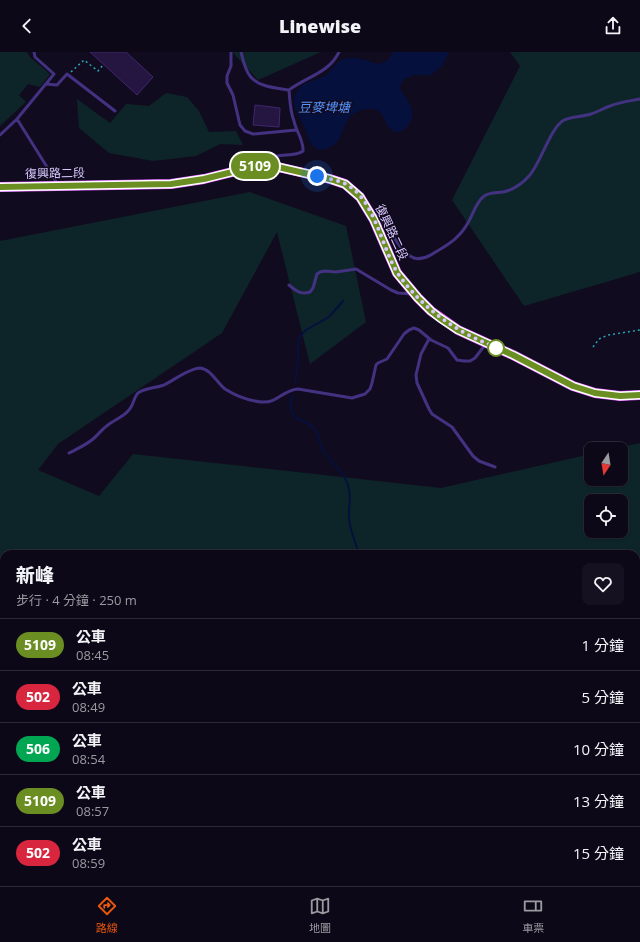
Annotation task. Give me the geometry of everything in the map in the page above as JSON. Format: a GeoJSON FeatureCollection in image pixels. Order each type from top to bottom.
{"type":"FeatureCollection","features":[{"type":"Feature","properties":{"kind":"main road","name":"復興路二段"},"geometry":{"type":"LineString","coordinates":[[0,187],[59,187],[187,182],[265,164],[330,179],[345,184],[360,197],[367,208],[397,273],[414,294],[431,311],[458,330],[513,355],[573,386],[595,393],[620,396],[640,395]]}},
{"type":"Feature","properties":{"kind":"lane"},"geometry":{"type":"LineString","coordinates":[[0,134],[17,120],[54,74],[36,57],[34,52]]}},
{"type":"Feature","properties":{"kind":"lane"},"geometry":{"type":"LineString","coordinates":[[231,52],[231,66],[227,76],[227,83],[233,96],[240,126],[245,131],[253,134],[296,130]]}},
{"type":"Feature","properties":{"kind":"lane"},"geometry":{"type":"LineString","coordinates":[[241,52],[245,68],[250,77],[268,86],[289,90],[297,84],[321,72],[329,65],[339,52]]}},
{"type":"Feature","properties":{"kind":"lane"},"geometry":{"type":"LineString","coordinates":[[46,84],[57,85],[68,74],[115,111]]}},
{"type":"Feature","properties":{"kind":"lane"},"geometry":{"type":"LineString","coordinates":[[265,164],[275,155],[298,154],[302,151],[303,145],[296,130],[290,109],[289,90]]}},
{"type":"Feature","properties":{"kind":"lane"},"geometry":{"type":"LineString","coordinates":[[367,208],[378,215],[401,247],[409,255],[421,259],[431,255],[459,237],[483,197],[491,193],[504,192],[517,186],[528,177],[537,166],[559,124],[564,120],[594,113],[609,106],[640,99]]}},
{"type":"Feature","properties":{"kind":"lane"},"geometry":{"type":"LineString","coordinates":[[17,120],[59,187]]}},
{"type":"Feature","properties":{"kind":"lane"},"geometry":{"type":"LineString","coordinates":[[289,285],[299,292],[306,294],[313,288],[317,274],[320,272],[336,272],[356,269],[378,283],[398,293],[406,295],[414,294]]}},
{"type":"Feature","properties":{"kind":"lane"},"geometry":{"type":"LineString","coordinates":[[69,453],[93,439],[103,428],[127,413],[138,393],[164,385],[194,369],[204,369],[210,372],[225,389],[237,395],[256,401],[271,402],[290,389],[352,398],[365,394],[370,389],[376,365],[378,362],[389,356],[408,330],[414,328],[419,330],[428,339],[448,348],[457,360],[464,362],[475,358],[486,344]]}},
{"type":"Feature","properties":{"kind":"lane"},"geometry":{"type":"LineString","coordinates":[[428,339],[421,354],[416,375],[416,383],[429,409],[432,414],[452,427],[473,456],[479,461],[495,467]]}},
{"type":"Feature","properties":{"kind":"path"},"geometry":{"type":"LineString","coordinates":[[68,74],[84,60],[98,71],[104,64]]}},
{"type":"Feature","properties":{"kind":"path"},"geometry":{"type":"LineString","coordinates":[[593,347],[599,339],[608,335],[640,330]]}},
{"type":"Feature","properties":{"kind":"green space"},"geometry":{"type":"Polygon","coordinates":[[[0,52],[27,52],[30,57],[50,74],[40,87],[28,84],[19,95],[26,102],[0,126],[0,52]]]}},
{"type":"Feature","properties":{"kind":"green space"},"geometry":{"type":"Polygon","coordinates":[[[232,52],[321,52],[258,80],[232,52]]]}},
{"type":"Feature","properties":{"kind":"green space"},"geometry":{"type":"Polygon","coordinates":[[[510,52],[640,52],[640,272],[524,306],[452,200],[520,66],[510,52]]]}},
{"type":"Feature","properties":{"kind":"green space"},"geometry":{"type":"Polygon","coordinates":[[[166,93],[187,97],[199,111],[209,132],[236,131],[243,145],[220,144],[196,156],[153,161],[109,153],[79,128],[77,99],[110,123],[126,104],[149,106],[166,93]]]}},
{"type":"Feature","properties":{"kind":"green space"},"geometry":{"type":"Polygon","coordinates":[[[250,192],[346,226],[366,322],[310,364],[277,232],[222,333],[58,444],[38,470],[99,496],[133,454],[441,488],[584,456],[584,486],[628,486],[628,446],[640,443],[640,550],[0,550],[0,241],[250,192]]]}},
{"type":"Feature","properties":{"kind":"water","name":"豆麥埤塘"},"geometry":{"type":"Polygon","coordinates":[[[393,52],[448,52],[442,66],[431,75],[414,75],[403,80],[400,88],[409,103],[412,112],[412,117],[406,128],[401,132],[395,132],[388,126],[382,114],[374,109],[367,109],[354,113],[350,117],[345,124],[340,138],[334,145],[322,150],[315,148],[309,140],[295,107],[294,100],[298,89],[304,84],[326,75],[341,60],[357,58],[379,64],[388,60],[393,52]]]}},
{"type":"Feature","properties":{"kind":"building"},"geometry":{"type":"Polygon","coordinates":[[[90,52],[126,52],[153,77],[137,95],[90,52]]]}},
{"type":"Feature","properties":{"kind":"building"},"geometry":{"type":"Polygon","coordinates":[[[255,105],[280,108],[279,127],[253,125],[255,105]]]}},
{"type":"Feature","properties":{"kind":"waterway"},"geometry":{"type":"LineString","coordinates":[[295,383],[298,343],[300,336],[306,330],[329,317],[343,301]]}},
{"type":"Feature","properties":{"kind":"waterway"},"geometry":{"type":"LineString","coordinates":[[292,395],[292,412],[298,419],[308,423],[316,431],[323,451],[346,480],[350,494],[350,523],[358,550]]}},
{"type":"Feature","properties":{"kind":"bus line","name":"5109"},"geometry":{"type":"LineString","coordinates":[[0,187],[171,184],[204,179],[265,164],[330,179],[345,184],[360,197],[374,220],[397,273],[418,298],[440,318],[458,330],[513,355],[573,386],[595,393],[620,396],[640,395]]}},
{"type":"Feature","properties":{"kind":"route"},"geometry":{"type":"LineString","coordinates":[[317,176],[345,184],[360,197],[374,220],[397,273],[431,311],[458,330],[486,344],[500,349],[496,348]]}}]}
